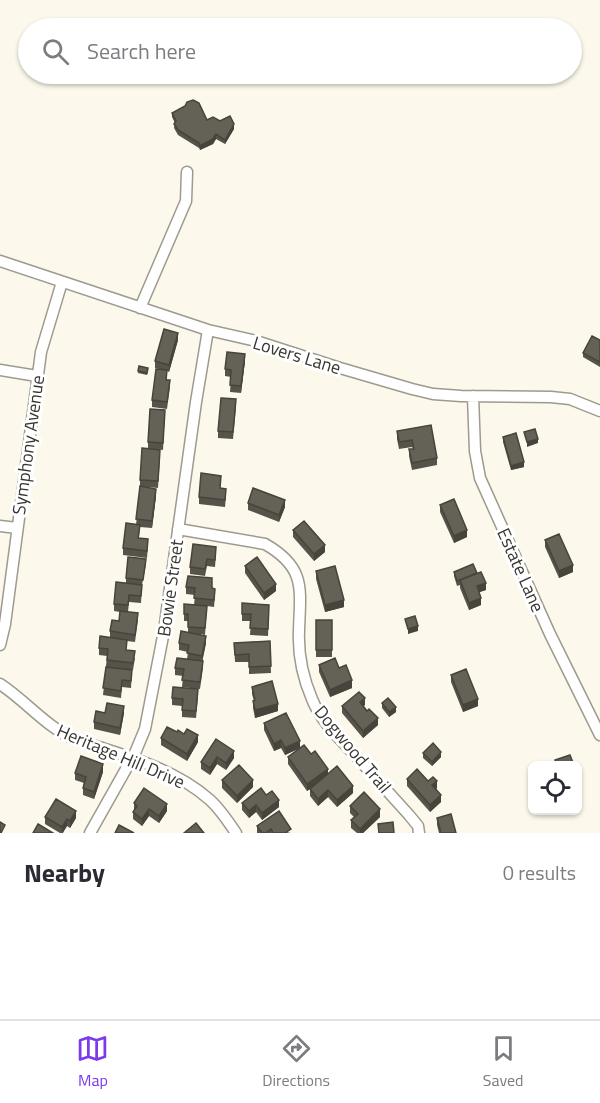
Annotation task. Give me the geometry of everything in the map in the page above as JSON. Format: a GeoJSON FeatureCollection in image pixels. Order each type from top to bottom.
{"type":"FeatureCollection","features":[{"type":"Feature","properties":{"kind":"street"},"geometry":{"type":"LineString","coordinates":[[140,308],[186,201],[187,172]]}},
{"type":"Feature","properties":{"kind":"street","name":"Lovers Lane"},"geometry":{"type":"LineString","coordinates":[[0,261],[208,330],[256,341],[412,389],[472,396],[570,399],[600,411]]}},
{"type":"Feature","properties":{"kind":"street","name":"Symphony Avenue"},"geometry":{"type":"LineString","coordinates":[[0,645],[5,624],[37,376],[43,344],[62,282]]}},
{"type":"Feature","properties":{"kind":"street","name":"Bowie Street"},"geometry":{"type":"LineString","coordinates":[[90,833],[132,758],[145,729],[158,668],[208,330]]}},
{"type":"Feature","properties":{"kind":"street"},"geometry":{"type":"LineString","coordinates":[[0,370],[37,376]]}},
{"type":"Feature","properties":{"kind":"street","name":"Estate Lane"},"geometry":{"type":"LineString","coordinates":[[472,396],[475,451],[480,478],[550,634],[600,735]]}},
{"type":"Feature","properties":{"kind":"street"},"geometry":{"type":"LineString","coordinates":[[0,526],[17,528]]}},
{"type":"Feature","properties":{"kind":"street","name":"Dogwood Trail"},"geometry":{"type":"LineString","coordinates":[[178,529],[265,544],[277,550],[289,562],[300,587],[300,656],[311,698],[319,713],[335,733],[418,826],[419,833]]}},
{"type":"Feature","properties":{"kind":"street","name":"Heritage Hill Drive"},"geometry":{"type":"LineString","coordinates":[[0,684],[64,735],[132,758],[188,784],[210,800],[226,817],[236,833]]}},
{"type":"Feature","properties":{"kind":"building"},"geometry":{"type":"Polygon","coordinates":[[[193,100],[199,103],[207,120],[213,117],[220,121],[230,116],[234,124],[225,140],[216,134],[213,139],[200,146],[199,143],[178,130],[172,113],[193,100]]]}},
{"type":"Feature","properties":{"kind":"building"},"geometry":{"type":"Polygon","coordinates":[[[164,329],[178,333],[169,365],[155,361],[164,329]]]}},
{"type":"Feature","properties":{"kind":"building"},"geometry":{"type":"Polygon","coordinates":[[[592,336],[600,340],[600,362],[583,353],[592,336]]]}},
{"type":"Feature","properties":{"kind":"building"},"geometry":{"type":"Polygon","coordinates":[[[227,352],[245,354],[241,386],[230,385],[231,370],[225,369],[227,352]]]}},
{"type":"Feature","properties":{"kind":"building"},"geometry":{"type":"Polygon","coordinates":[[[139,366],[148,368],[147,373],[138,371],[139,366]]]}},
{"type":"Feature","properties":{"kind":"building"},"geometry":{"type":"Polygon","coordinates":[[[156,369],[167,370],[166,380],[170,380],[167,402],[152,400],[156,369]]]}},
{"type":"Feature","properties":{"kind":"building"},"geometry":{"type":"Polygon","coordinates":[[[221,398],[236,399],[233,432],[218,431],[221,398]]]}},
{"type":"Feature","properties":{"kind":"building"},"geometry":{"type":"Polygon","coordinates":[[[150,409],[165,410],[163,443],[148,442],[150,409]]]}},
{"type":"Feature","properties":{"kind":"building"},"geometry":{"type":"Polygon","coordinates":[[[431,425],[437,458],[412,463],[409,449],[414,449],[412,440],[399,442],[397,431],[431,425]]]}},
{"type":"Feature","properties":{"kind":"building"},"geometry":{"type":"Polygon","coordinates":[[[535,429],[538,439],[527,442],[524,432],[535,429]]]}},
{"type":"Feature","properties":{"kind":"building"},"geometry":{"type":"Polygon","coordinates":[[[516,433],[524,462],[511,466],[503,437],[516,433]]]}},
{"type":"Feature","properties":{"kind":"building"},"geometry":{"type":"Polygon","coordinates":[[[142,448],[160,450],[158,481],[140,480],[142,448]]]}},
{"type":"Feature","properties":{"kind":"building"},"geometry":{"type":"Polygon","coordinates":[[[201,473],[221,476],[220,488],[226,489],[225,500],[199,497],[201,473]]]}},
{"type":"Feature","properties":{"kind":"building"},"geometry":{"type":"Polygon","coordinates":[[[140,486],[156,489],[152,521],[136,519],[140,486]]]}},
{"type":"Feature","properties":{"kind":"building"},"geometry":{"type":"Polygon","coordinates":[[[253,488],[285,500],[279,515],[248,503],[253,488]]]}},
{"type":"Feature","properties":{"kind":"building"},"geometry":{"type":"Polygon","coordinates":[[[454,499],[467,530],[454,536],[440,505],[454,499]]]}},
{"type":"Feature","properties":{"kind":"building"},"geometry":{"type":"Polygon","coordinates":[[[304,521],[325,545],[314,554],[293,530],[304,521]]]}},
{"type":"Feature","properties":{"kind":"building"},"geometry":{"type":"Polygon","coordinates":[[[126,523],[140,525],[138,538],[148,539],[147,551],[123,548],[126,523]]]}},
{"type":"Feature","properties":{"kind":"building"},"geometry":{"type":"Polygon","coordinates":[[[559,534],[573,565],[559,571],[545,540],[559,534]]]}},
{"type":"Feature","properties":{"kind":"building"},"geometry":{"type":"Polygon","coordinates":[[[193,544],[216,547],[215,560],[207,559],[205,569],[190,567],[193,544]]]}},
{"type":"Feature","properties":{"kind":"building"},"geometry":{"type":"Polygon","coordinates":[[[128,557],[146,559],[143,580],[126,578],[128,557]]]}},
{"type":"Feature","properties":{"kind":"building"},"geometry":{"type":"Polygon","coordinates":[[[257,557],[276,584],[264,593],[245,566],[257,557]]]}},
{"type":"Feature","properties":{"kind":"building"},"geometry":{"type":"Polygon","coordinates":[[[473,564],[477,573],[457,581],[454,572],[473,564]]]}},
{"type":"Feature","properties":{"kind":"building"},"geometry":{"type":"Polygon","coordinates":[[[335,566],[344,600],[325,605],[316,571],[335,566]]]}},
{"type":"Feature","properties":{"kind":"building"},"geometry":{"type":"Polygon","coordinates":[[[481,572],[486,583],[477,586],[481,598],[469,603],[460,580],[481,572]]]}},
{"type":"Feature","properties":{"kind":"building"},"geometry":{"type":"Polygon","coordinates":[[[188,576],[212,578],[212,588],[215,589],[214,600],[194,598],[195,588],[186,587],[188,576]]]}},
{"type":"Feature","properties":{"kind":"building"},"geometry":{"type":"Polygon","coordinates":[[[116,582],[142,585],[141,596],[129,595],[128,605],[114,604],[116,582]]]}},
{"type":"Feature","properties":{"kind":"building"},"geometry":{"type":"Polygon","coordinates":[[[242,603],[269,605],[268,629],[250,628],[251,614],[242,614],[242,603]]]}},
{"type":"Feature","properties":{"kind":"building"},"geometry":{"type":"Polygon","coordinates":[[[184,604],[207,606],[205,628],[188,627],[188,614],[184,614],[184,604]]]}},
{"type":"Feature","properties":{"kind":"building"},"geometry":{"type":"Polygon","coordinates":[[[120,611],[138,613],[135,635],[110,631],[112,620],[119,621],[120,611]]]}},
{"type":"Feature","properties":{"kind":"building"},"geometry":{"type":"Polygon","coordinates":[[[415,616],[418,626],[408,629],[405,619],[415,616]]]}},
{"type":"Feature","properties":{"kind":"building"},"geometry":{"type":"Polygon","coordinates":[[[316,620],[332,620],[332,650],[316,650],[316,620]]]}},
{"type":"Feature","properties":{"kind":"building"},"geometry":{"type":"Polygon","coordinates":[[[181,631],[206,636],[202,656],[187,653],[189,645],[179,643],[181,631]]]}},
{"type":"Feature","properties":{"kind":"building"},"geometry":{"type":"Polygon","coordinates":[[[100,636],[127,640],[126,650],[135,651],[133,663],[107,660],[108,649],[99,648],[100,636]]]}},
{"type":"Feature","properties":{"kind":"building"},"geometry":{"type":"Polygon","coordinates":[[[270,641],[271,666],[249,667],[249,654],[235,655],[234,643],[270,641]]]}},
{"type":"Feature","properties":{"kind":"building"},"geometry":{"type":"Polygon","coordinates":[[[177,658],[203,661],[200,682],[182,680],[184,669],[175,668],[177,658]]]}},
{"type":"Feature","properties":{"kind":"building"},"geometry":{"type":"Polygon","coordinates":[[[335,658],[339,668],[346,665],[352,680],[330,690],[319,665],[335,658]]]}},
{"type":"Feature","properties":{"kind":"building"},"geometry":{"type":"Polygon","coordinates":[[[106,667],[132,670],[131,681],[122,680],[121,691],[103,688],[106,667]]]}},
{"type":"Feature","properties":{"kind":"building"},"geometry":{"type":"Polygon","coordinates":[[[466,669],[478,699],[463,705],[451,675],[466,669]]]}},
{"type":"Feature","properties":{"kind":"building"},"geometry":{"type":"Polygon","coordinates":[[[272,681],[278,704],[255,710],[252,687],[272,681]]]}},
{"type":"Feature","properties":{"kind":"building"},"geometry":{"type":"Polygon","coordinates":[[[173,687],[198,689],[196,711],[182,710],[183,699],[172,698],[173,687]]]}},
{"type":"Feature","properties":{"kind":"building"},"geometry":{"type":"Polygon","coordinates":[[[359,692],[365,698],[360,702],[367,711],[369,709],[378,718],[363,731],[342,706],[359,692]]]}},
{"type":"Feature","properties":{"kind":"building"},"geometry":{"type":"Polygon","coordinates":[[[388,698],[396,707],[389,712],[382,703],[388,698]]]}},
{"type":"Feature","properties":{"kind":"building"},"geometry":{"type":"Polygon","coordinates":[[[107,703],[124,706],[120,728],[94,722],[96,711],[105,713],[107,703]]]}},
{"type":"Feature","properties":{"kind":"building"},"geometry":{"type":"Polygon","coordinates":[[[286,713],[300,741],[285,748],[281,740],[274,744],[264,723],[286,713]]]}},
{"type":"Feature","properties":{"kind":"building"},"geometry":{"type":"Polygon","coordinates":[[[167,727],[184,734],[187,729],[198,735],[187,754],[161,738],[167,727]]]}},
{"type":"Feature","properties":{"kind":"building"},"geometry":{"type":"Polygon","coordinates":[[[216,739],[234,751],[226,763],[217,757],[210,768],[201,762],[216,739]]]}},
{"type":"Feature","properties":{"kind":"building"},"geometry":{"type":"Polygon","coordinates":[[[433,743],[441,752],[432,762],[423,753],[433,743]]]}},
{"type":"Feature","properties":{"kind":"building"},"geometry":{"type":"Polygon","coordinates":[[[304,745],[311,754],[315,751],[328,769],[307,784],[288,757],[304,745]]]}},
{"type":"Feature","properties":{"kind":"building"},"geometry":{"type":"Polygon","coordinates":[[[570,755],[572,761],[555,761],[570,755]]]}},
{"type":"Feature","properties":{"kind":"building"},"geometry":{"type":"Polygon","coordinates":[[[81,756],[103,764],[94,792],[83,788],[86,777],[75,773],[81,756]]]}},
{"type":"Feature","properties":{"kind":"building"},"geometry":{"type":"Polygon","coordinates":[[[239,765],[253,780],[237,796],[222,780],[239,765]]]}},
{"type":"Feature","properties":{"kind":"building"},"geometry":{"type":"Polygon","coordinates":[[[337,766],[353,786],[337,800],[328,790],[318,799],[310,789],[337,766]]]}},
{"type":"Feature","properties":{"kind":"building"},"geometry":{"type":"Polygon","coordinates":[[[417,769],[428,781],[433,777],[437,781],[432,785],[441,795],[430,805],[407,779],[417,769]]]}},
{"type":"Feature","properties":{"kind":"building"},"geometry":{"type":"Polygon","coordinates":[[[144,788],[167,804],[159,816],[149,809],[142,819],[133,812],[137,806],[134,803],[144,788]]]}},
{"type":"Feature","properties":{"kind":"building"},"geometry":{"type":"Polygon","coordinates":[[[261,788],[266,795],[272,791],[279,800],[262,813],[256,805],[249,811],[242,803],[261,788]]]}},
{"type":"Feature","properties":{"kind":"building"},"geometry":{"type":"Polygon","coordinates":[[[364,792],[380,809],[360,829],[351,820],[358,814],[350,806],[364,792]]]}},
{"type":"Feature","properties":{"kind":"building"},"geometry":{"type":"Polygon","coordinates":[[[56,799],[76,811],[70,821],[67,819],[62,827],[45,817],[56,799]]]}},
{"type":"Feature","properties":{"kind":"building"},"geometry":{"type":"Polygon","coordinates":[[[279,811],[291,829],[285,833],[273,833],[271,829],[262,833],[257,826],[279,811]]]}},
{"type":"Feature","properties":{"kind":"building"},"geometry":{"type":"Polygon","coordinates":[[[451,814],[456,833],[441,833],[437,818],[451,814]]]}},
{"type":"Feature","properties":{"kind":"building"},"geometry":{"type":"Polygon","coordinates":[[[0,822],[5,825],[1,833],[0,833],[0,822]]]}},
{"type":"Feature","properties":{"kind":"building"},"geometry":{"type":"Polygon","coordinates":[[[393,822],[394,833],[379,833],[378,824],[393,822]]]}},
{"type":"Feature","properties":{"kind":"building"},"geometry":{"type":"Polygon","coordinates":[[[196,823],[204,833],[184,833],[196,823]]]}},
{"type":"Feature","properties":{"kind":"building"},"geometry":{"type":"Polygon","coordinates":[[[38,824],[53,833],[33,833],[38,824]]]}},
{"type":"Feature","properties":{"kind":"building"},"geometry":{"type":"Polygon","coordinates":[[[119,825],[134,833],[115,833],[119,825]]]}}]}
